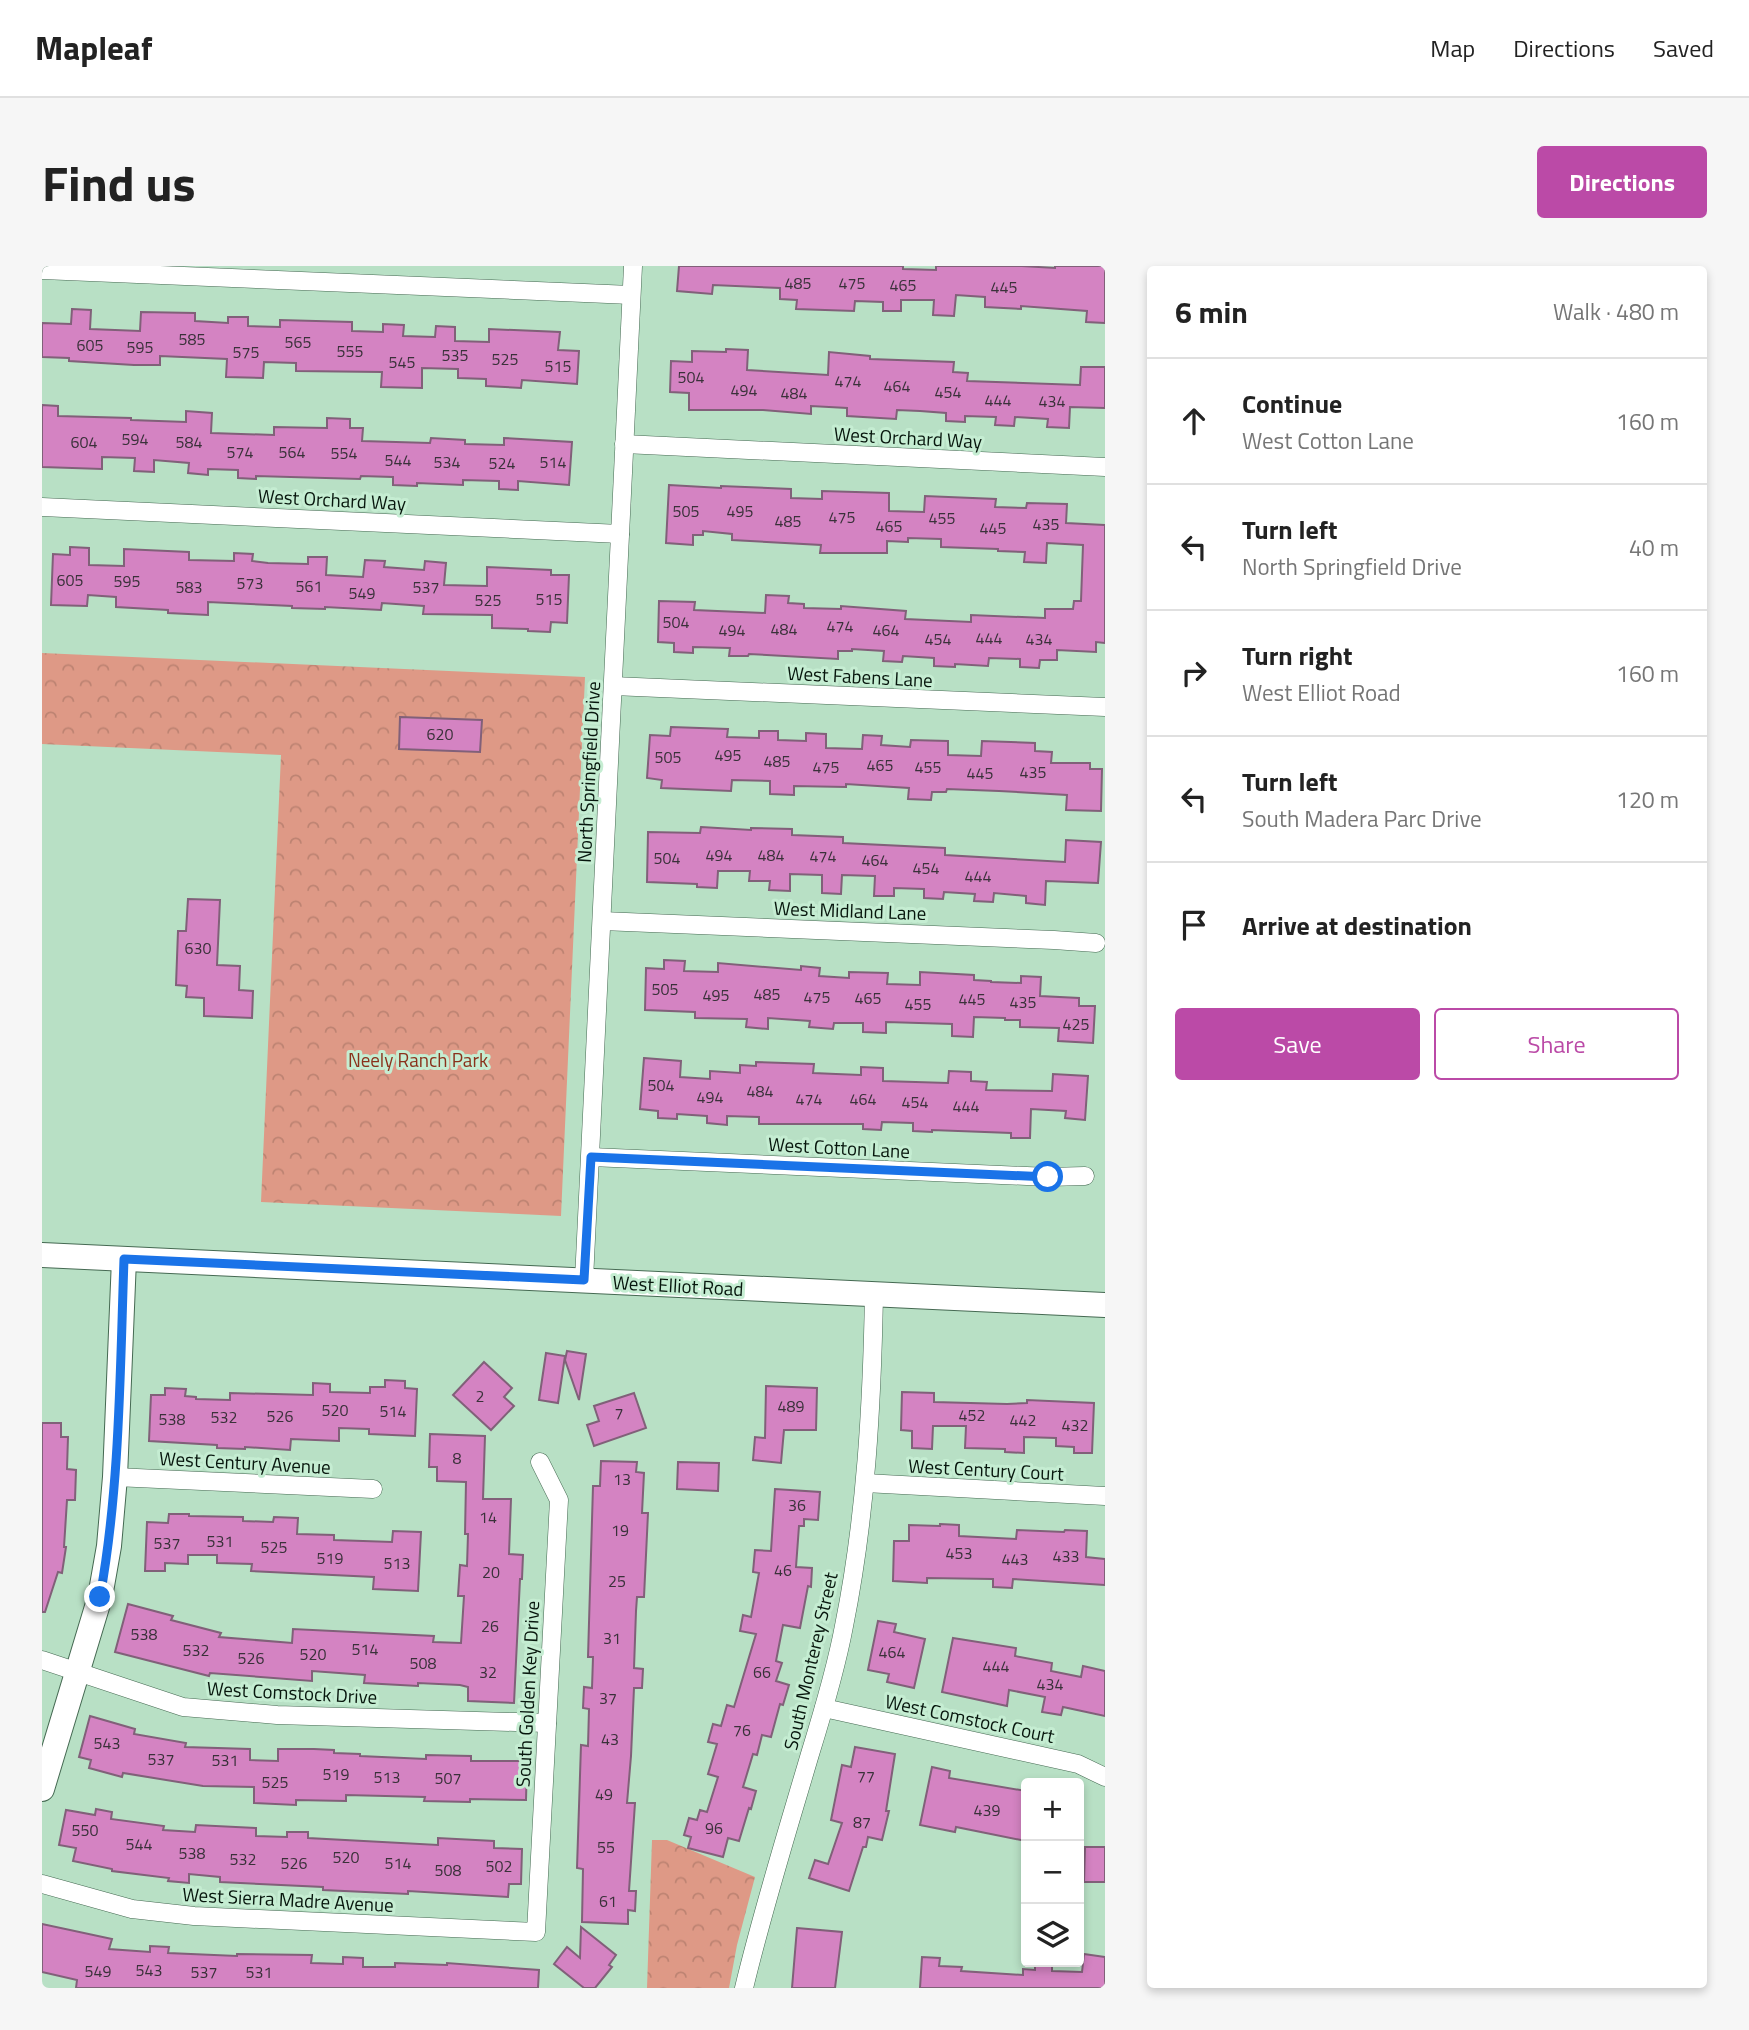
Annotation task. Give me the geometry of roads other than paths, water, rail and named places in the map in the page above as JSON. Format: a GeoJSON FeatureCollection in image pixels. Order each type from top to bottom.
{"type":"FeatureCollection","features":[{"type":"Feature","properties":{"kind":"main road","name":"West Elliot Road"},"geometry":{"type":"LineString","coordinates":[[42,1255],[1105,1305]]}},
{"type":"Feature","properties":{"kind":"main road"},"geometry":{"type":"LineString","coordinates":[[42,1789],[100,1597],[109,1546],[115,1477],[124,1259]]}},
{"type":"Feature","properties":{"kind":"street","name":"North Springfield Drive"},"geometry":{"type":"LineString","coordinates":[[584,1280],[633,266]]}},
{"type":"Feature","properties":{"kind":"street"},"geometry":{"type":"LineString","coordinates":[[42,270],[631,295]]}},
{"type":"Feature","properties":{"kind":"street","name":"West Orchard Way"},"geometry":{"type":"LineString","coordinates":[[624,444],[1105,467]]}},
{"type":"Feature","properties":{"kind":"street","name":"West Orchard Way"},"geometry":{"type":"LineString","coordinates":[[42,507],[620,534]]}},
{"type":"Feature","properties":{"kind":"street","name":"West Fabens Lane"},"geometry":{"type":"LineString","coordinates":[[613,686],[1105,707]]}},
{"type":"Feature","properties":{"kind":"street","name":"West Midland Lane"},"geometry":{"type":"LineString","coordinates":[[602,921],[1096,943]]}},
{"type":"Feature","properties":{"kind":"street","name":"West Cotton Lane"},"geometry":{"type":"LineString","coordinates":[[591,1157],[1048,1177],[1085,1176]]}},
{"type":"Feature","properties":{"kind":"street","name":"South Monterey Street"},"geometry":{"type":"LineString","coordinates":[[744,1988],[758,1927],[824,1708],[844,1627],[855,1565],[864,1483],[873,1379],[874,1294]]}},
{"type":"Feature","properties":{"kind":"street","name":"South Golden Key Drive"},"geometry":{"type":"LineString","coordinates":[[536,1933],[559,1500],[540,1462]]}},
{"type":"Feature","properties":{"kind":"street","name":"West Century Avenue"},"geometry":{"type":"LineString","coordinates":[[115,1477],[373,1489]]}},
{"type":"Feature","properties":{"kind":"street","name":"West Century Court"},"geometry":{"type":"LineString","coordinates":[[864,1483],[1105,1496]]}},
{"type":"Feature","properties":{"kind":"street","name":"West Comstock Drive"},"geometry":{"type":"LineString","coordinates":[[42,1660],[183,1707],[277,1715],[547,1723]]}},
{"type":"Feature","properties":{"kind":"street","name":"West Comstock Court"},"geometry":{"type":"LineString","coordinates":[[824,1708],[1078,1763],[1105,1777]]}},
{"type":"Feature","properties":{"kind":"street","name":"West Sierra Madre Avenue"},"geometry":{"type":"LineString","coordinates":[[42,1884],[132,1909],[194,1916],[536,1933]]}},
{"type":"Feature","properties":{"kind":"park label","name":"Neely Ranch Park"},"geometry":{"type":"Point","coordinates":[418,1059]}}]}
